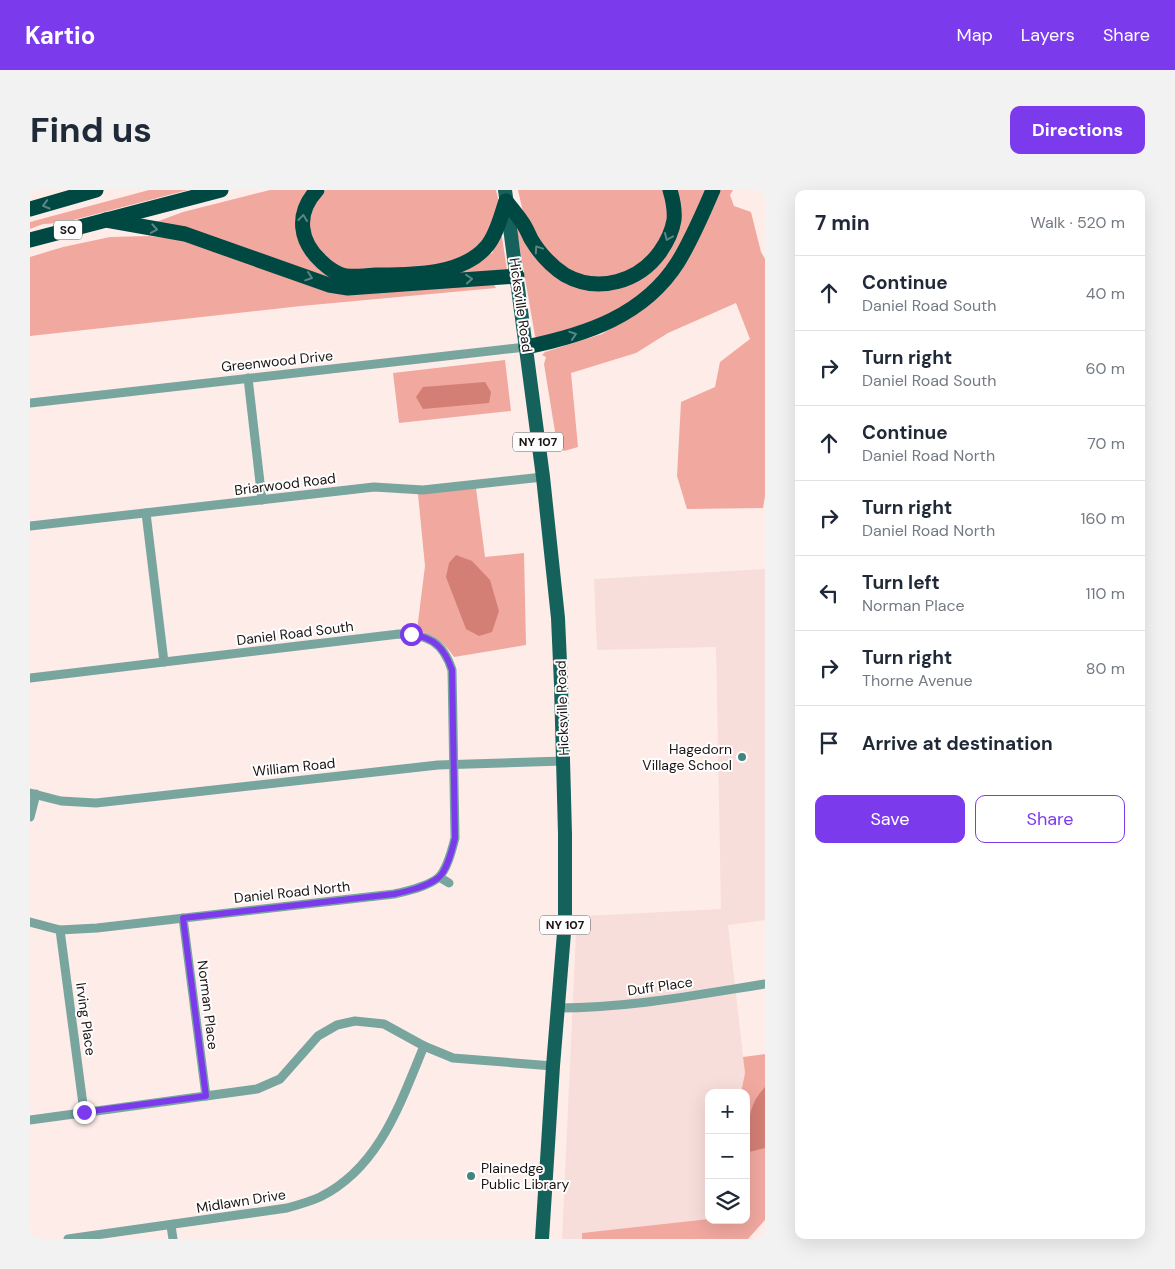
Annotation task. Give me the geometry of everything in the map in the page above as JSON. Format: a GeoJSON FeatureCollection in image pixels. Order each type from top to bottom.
{"type":"FeatureCollection","features":[{"type":"Feature","properties":{"kind":"highway","name":"SO"},"geometry":{"type":"LineString","coordinates":[[30,209],[96,190]]}},
{"type":"Feature","properties":{"kind":"highway","name":"SO"},"geometry":{"type":"LineString","coordinates":[[30,240],[221,190]]}},
{"type":"Feature","properties":{"kind":"highway"},"geometry":{"type":"LineString","coordinates":[[317,190],[310,197],[305,207],[302,224],[304,239],[314,256],[328,268],[344,276],[433,273],[470,260],[486,247],[493,237],[505,195]]}},
{"type":"Feature","properties":{"kind":"highway"},"geometry":{"type":"LineString","coordinates":[[505,195],[543,256],[554,268],[567,276],[584,282],[609,284],[638,274],[652,262],[666,244],[674,221],[674,203],[670,190]]}},
{"type":"Feature","properties":{"kind":"highway"},"geometry":{"type":"LineString","coordinates":[[526,347],[554,341],[600,326],[637,305],[657,288],[677,264],[691,240],[713,190]]}},
{"type":"Feature","properties":{"kind":"highway"},"geometry":{"type":"LineString","coordinates":[[106,220],[186,234],[329,285],[348,288],[517,276]]}},
{"type":"Feature","properties":{"kind":"main road","name":"Hicksville Road"},"geometry":{"type":"LineString","coordinates":[[505,195],[526,347],[558,618],[566,834],[565,921],[553,1066],[543,1235]]}},
{"type":"Feature","properties":{"kind":"street","name":"Greenwood Drive"},"geometry":{"type":"LineString","coordinates":[[30,403],[526,347]]}},
{"type":"Feature","properties":{"kind":"street"},"geometry":{"type":"LineString","coordinates":[[248,378],[262,500]]}},
{"type":"Feature","properties":{"kind":"street","name":"Briarwood Road"},"geometry":{"type":"LineString","coordinates":[[30,526],[374,487],[423,490],[542,477]]}},
{"type":"Feature","properties":{"kind":"street"},"geometry":{"type":"LineString","coordinates":[[146,514],[164,662]]}},
{"type":"Feature","properties":{"kind":"street","name":"Daniel Road South"},"geometry":{"type":"LineString","coordinates":[[30,678],[399,634],[424,636],[443,650],[452,670],[454,764]]}},
{"type":"Feature","properties":{"kind":"street","name":"William Road"},"geometry":{"type":"LineString","coordinates":[[33,793],[61,801],[96,803],[454,764],[563,761]]}},
{"type":"Feature","properties":{"kind":"street"},"geometry":{"type":"LineString","coordinates":[[449,884],[439,877],[451,856],[455,838],[454,764]]}},
{"type":"Feature","properties":{"kind":"street"},"geometry":{"type":"LineString","coordinates":[[30,817],[33,793]]}},
{"type":"Feature","properties":{"kind":"street","name":"Daniel Road North"},"geometry":{"type":"LineString","coordinates":[[30,922],[60,930],[97,928],[394,894],[414,890],[439,877]]}},
{"type":"Feature","properties":{"kind":"street","name":"Norman Place"},"geometry":{"type":"LineString","coordinates":[[183,918],[206,1096]]}},
{"type":"Feature","properties":{"kind":"street","name":"Irving Place"},"geometry":{"type":"LineString","coordinates":[[60,930],[84,1112]]}},
{"type":"Feature","properties":{"kind":"street","name":"Duff Place"},"geometry":{"type":"LineString","coordinates":[[557,1012],[647,1003],[765,984]]}},
{"type":"Feature","properties":{"kind":"street"},"geometry":{"type":"LineString","coordinates":[[30,1120],[257,1089],[280,1079],[318,1036],[337,1025],[355,1021],[384,1024],[424,1046],[453,1058],[553,1066]]}},
{"type":"Feature","properties":{"kind":"street","name":"Midlawn Drive"},"geometry":{"type":"LineString","coordinates":[[68,1239],[171,1226],[287,1208],[318,1198],[336,1188],[362,1166],[387,1131],[424,1046]]}},
{"type":"Feature","properties":{"kind":"street"},"geometry":{"type":"LineString","coordinates":[[171,1226],[173,1239]]}},
{"type":"Feature","properties":{"kind":"shaded area"},"geometry":{"type":"Polygon","coordinates":[[[149,190],[188,190],[62,223],[43,224],[30,229],[30,222],[149,190]]]}},
{"type":"Feature","properties":{"kind":"shaded area"},"geometry":{"type":"Polygon","coordinates":[[[270,190],[311,190],[304,252],[323,273],[347,281],[347,284],[156,222],[183,212],[270,190]]]}},
{"type":"Feature","properties":{"kind":"shaded area"},"geometry":{"type":"Polygon","coordinates":[[[326,190],[496,190],[499,203],[490,234],[463,260],[440,266],[343,271],[323,260],[310,237],[308,216],[317,195],[326,190]]]}},
{"type":"Feature","properties":{"kind":"shaded area"},"geometry":{"type":"Polygon","coordinates":[[[518,190],[665,190],[668,202],[666,231],[651,258],[622,277],[587,279],[558,267],[536,240],[523,212],[518,190]]]}},
{"type":"Feature","properties":{"kind":"shaded area"},"geometry":{"type":"Polygon","coordinates":[[[674,190],[709,190],[671,266],[621,312],[538,339],[535,336],[516,221],[535,257],[600,290],[670,248],[674,190]]]}},
{"type":"Feature","properties":{"kind":"shaded area"},"geometry":{"type":"Polygon","coordinates":[[[721,190],[733,190],[730,195],[734,206],[751,212],[761,252],[765,259],[765,496],[763,508],[687,509],[677,476],[681,402],[715,387],[720,362],[750,339],[736,303],[668,333],[636,353],[571,373],[578,447],[564,451],[557,444],[544,364],[546,357],[542,355],[545,352],[602,334],[644,308],[675,278],[714,207],[721,190]]]}},
{"type":"Feature","properties":{"kind":"shaded area"},"geometry":{"type":"Polygon","coordinates":[[[500,235],[502,237],[507,270],[447,277],[475,266],[489,252],[491,254],[500,235]]]}},
{"type":"Feature","properties":{"kind":"shaded area"},"geometry":{"type":"Polygon","coordinates":[[[149,236],[182,240],[323,290],[493,283],[496,288],[301,306],[30,336],[30,257],[63,247],[110,237],[149,236]]]}},
{"type":"Feature","properties":{"kind":"shaded area"},"geometry":{"type":"Polygon","coordinates":[[[505,360],[511,411],[399,423],[393,373],[505,360]]]}},
{"type":"Feature","properties":{"kind":"shaded area"},"geometry":{"type":"Polygon","coordinates":[[[485,382],[491,392],[489,403],[423,409],[416,397],[423,387],[485,382]]]}},
{"type":"Feature","properties":{"kind":"shaded area"},"geometry":{"type":"Polygon","coordinates":[[[476,488],[485,557],[524,553],[526,645],[454,657],[438,640],[429,634],[417,630],[425,566],[418,494],[476,488]]]}},
{"type":"Feature","properties":{"kind":"shaded area"},"geometry":{"type":"Polygon","coordinates":[[[456,555],[472,561],[490,580],[499,611],[492,632],[479,636],[466,629],[446,577],[449,563],[456,555]]]}},
{"type":"Feature","properties":{"kind":"shaded area"},"geometry":{"type":"Polygon","coordinates":[[[765,569],[765,920],[728,925],[745,1073],[742,1089],[705,1089],[705,1219],[583,1233],[582,1239],[562,1239],[576,933],[586,932],[585,916],[721,909],[716,647],[597,650],[594,579],[765,569]]]}},
{"type":"Feature","properties":{"kind":"shaded area"},"geometry":{"type":"Polygon","coordinates":[[[765,1054],[765,1220],[748,1239],[582,1239],[582,1233],[705,1219],[705,1224],[750,1224],[750,1089],[742,1089],[745,1073],[743,1057],[765,1054]]]}},
{"type":"Feature","properties":{"kind":"shaded area"},"geometry":{"type":"Polygon","coordinates":[[[765,1087],[765,1148],[750,1152],[751,1110],[765,1087]]]}},
{"type":"Feature","properties":{"kind":"place","name":"Hagedorn Village School"},"geometry":{"type":"Point","coordinates":[742,757]}},
{"type":"Feature","properties":{"kind":"place","name":"Plainedge Public Library"},"geometry":{"type":"Point","coordinates":[471,1176]}},
{"type":"Feature","properties":{"kind":"route"},"geometry":{"type":"LineString","coordinates":[[84,1112],[206,1096],[183,918],[394,894],[414,890],[439,877],[451,856],[455,838],[452,670],[443,650],[432,640],[424,636],[411,634]]}}]}
